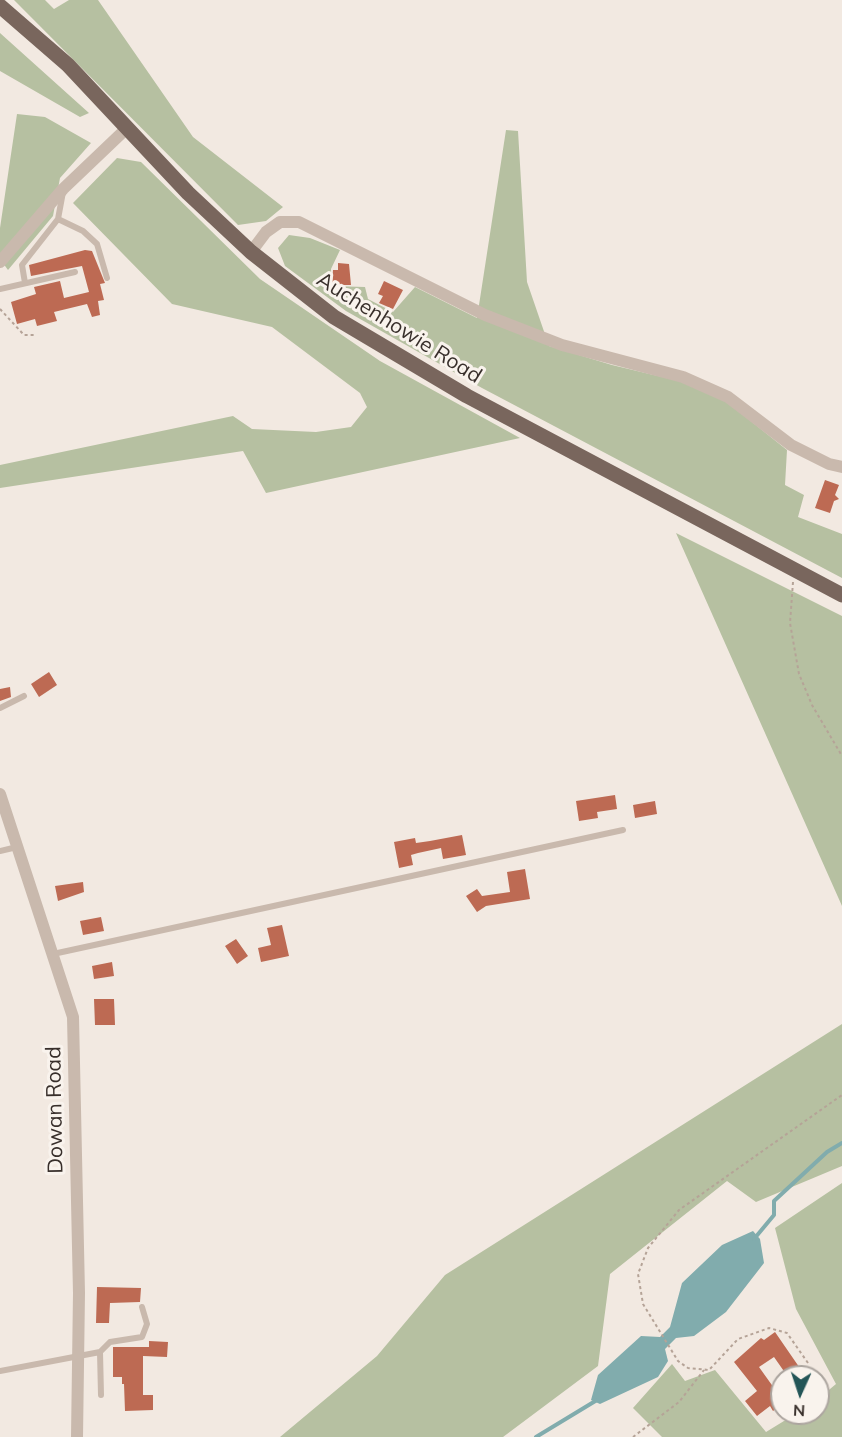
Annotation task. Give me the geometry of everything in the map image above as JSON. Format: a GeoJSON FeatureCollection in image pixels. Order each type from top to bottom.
{"type":"FeatureCollection","features":[{"type":"Feature","properties":{"kind":"main road","name":"Auchenhowie Road"},"geometry":{"type":"LineString","coordinates":[[0,6],[68,65],[188,193],[251,252],[334,316],[399,357],[842,595]]}},
{"type":"Feature","properties":{"kind":"street"},"geometry":{"type":"LineString","coordinates":[[0,262],[63,189],[127,128]]}},
{"type":"Feature","properties":{"kind":"street"},"geometry":{"type":"LineString","coordinates":[[251,252],[266,232],[280,222],[299,222],[485,315],[562,345],[683,377],[728,396],[791,445],[829,464],[842,467]]}},
{"type":"Feature","properties":{"kind":"street","name":"Dowan Road"},"geometry":{"type":"LineString","coordinates":[[0,794],[73,1017],[80,1357],[77,1437]]}},
{"type":"Feature","properties":{"kind":"lane"},"geometry":{"type":"LineString","coordinates":[[25,283],[22,265],[58,219],[63,189]]}},
{"type":"Feature","properties":{"kind":"lane"},"geometry":{"type":"LineString","coordinates":[[58,219],[82,231],[97,244],[107,278]]}},
{"type":"Feature","properties":{"kind":"lane"},"geometry":{"type":"LineString","coordinates":[[0,289],[75,272]]}},
{"type":"Feature","properties":{"kind":"lane"},"geometry":{"type":"LineString","coordinates":[[0,708],[24,696]]}},
{"type":"Feature","properties":{"kind":"lane"},"geometry":{"type":"LineString","coordinates":[[52,954],[622,830]]}},
{"type":"Feature","properties":{"kind":"lane"},"geometry":{"type":"LineString","coordinates":[[0,851],[17,847]]}},
{"type":"Feature","properties":{"kind":"lane"},"geometry":{"type":"LineString","coordinates":[[0,1371],[80,1357],[100,1352],[111,1342],[142,1336],[147,1324],[142,1307]]}},
{"type":"Feature","properties":{"kind":"lane"},"geometry":{"type":"LineString","coordinates":[[100,1352],[100,1395]]}},
{"type":"Feature","properties":{"kind":"path"},"geometry":{"type":"LineString","coordinates":[[0,309],[24,334],[34,335]]}},
{"type":"Feature","properties":{"kind":"path"},"geometry":{"type":"LineString","coordinates":[[798,571],[790,599],[790,623],[799,674],[813,705],[842,756]]}},
{"type":"Feature","properties":{"kind":"path"},"geometry":{"type":"LineString","coordinates":[[808,1364],[787,1333],[769,1328],[738,1339],[725,1356],[709,1370],[688,1368],[678,1361],[658,1332],[643,1304],[638,1274],[648,1248],[679,1210],[842,1095]]}},
{"type":"Feature","properties":{"kind":"path"},"geometry":{"type":"LineString","coordinates":[[633,1437],[679,1402],[704,1370]]}},
{"type":"Feature","properties":{"kind":"green space"},"geometry":{"type":"Polygon","coordinates":[[[14,0],[45,0],[54,9],[69,0],[98,0],[193,137],[283,207],[266,221],[238,225],[14,0]]]}},
{"type":"Feature","properties":{"kind":"green space"},"geometry":{"type":"Polygon","coordinates":[[[0,33],[89,113],[80,117],[0,71],[0,33]]]}},
{"type":"Feature","properties":{"kind":"green space"},"geometry":{"type":"Polygon","coordinates":[[[17,114],[45,117],[91,143],[60,178],[53,216],[8,270],[0,259],[0,228],[17,114]]]}},
{"type":"Feature","properties":{"kind":"green space"},"geometry":{"type":"Polygon","coordinates":[[[506,130],[518,131],[527,282],[549,346],[612,365],[679,381],[727,402],[787,450],[785,485],[804,495],[798,517],[842,534],[842,578],[482,388],[346,311],[285,266],[278,248],[289,235],[310,238],[340,250],[331,269],[331,286],[365,287],[368,299],[393,312],[415,287],[477,318],[506,130]]]}},
{"type":"Feature","properties":{"kind":"green space"},"geometry":{"type":"Polygon","coordinates":[[[117,158],[141,162],[260,279],[380,361],[520,438],[266,493],[243,451],[0,488],[0,465],[233,416],[252,429],[316,432],[351,427],[367,407],[360,393],[272,327],[172,304],[73,203],[117,158]]]}},
{"type":"Feature","properties":{"kind":"green space"},"geometry":{"type":"Polygon","coordinates":[[[676,533],[842,616],[842,906],[676,533]]]}},
{"type":"Feature","properties":{"kind":"green space"},"geometry":{"type":"Polygon","coordinates":[[[842,1024],[842,1166],[756,1202],[727,1181],[610,1274],[598,1366],[503,1437],[280,1437],[377,1356],[445,1275],[842,1024]]]}},
{"type":"Feature","properties":{"kind":"green space"},"geometry":{"type":"Polygon","coordinates":[[[842,1183],[842,1437],[662,1437],[633,1408],[672,1364],[685,1381],[715,1370],[766,1432],[777,1425],[830,1425],[830,1389],[836,1384],[830,1373],[830,1365],[826,1365],[796,1309],[775,1228],[842,1183]]]}},
{"type":"Feature","properties":{"kind":"water"},"geometry":{"type":"Polygon","coordinates":[[[753,1231],[760,1239],[764,1263],[726,1312],[694,1336],[676,1338],[665,1349],[668,1361],[658,1377],[600,1404],[591,1400],[598,1375],[641,1336],[660,1337],[670,1327],[682,1283],[722,1245],[753,1231]]]}},
{"type":"Feature","properties":{"kind":"building"},"geometry":{"type":"Polygon","coordinates":[[[85,250],[92,251],[105,283],[100,284],[104,300],[98,301],[100,315],[92,317],[87,304],[54,312],[57,321],[37,326],[35,319],[17,324],[11,302],[36,294],[34,287],[60,281],[64,298],[89,292],[82,266],[31,276],[29,265],[85,250]]]}},
{"type":"Feature","properties":{"kind":"building"},"geometry":{"type":"Polygon","coordinates":[[[338,263],[349,264],[351,285],[332,285],[333,270],[338,270],[338,263]]]}},
{"type":"Feature","properties":{"kind":"building"},"geometry":{"type":"Polygon","coordinates":[[[384,281],[403,290],[393,309],[379,303],[383,296],[378,294],[384,281]]]}},
{"type":"Feature","properties":{"kind":"building"},"geometry":{"type":"Polygon","coordinates":[[[825,480],[839,485],[835,495],[839,499],[834,501],[830,513],[815,508],[825,480]]]}},
{"type":"Feature","properties":{"kind":"building"},"geometry":{"type":"Polygon","coordinates":[[[49,672],[57,685],[39,697],[31,684],[49,672]]]}},
{"type":"Feature","properties":{"kind":"building"},"geometry":{"type":"Polygon","coordinates":[[[10,687],[11,697],[0,701],[0,689],[10,687]]]}},
{"type":"Feature","properties":{"kind":"building"},"geometry":{"type":"Polygon","coordinates":[[[615,795],[617,809],[597,812],[598,818],[579,821],[576,801],[615,795]]]}},
{"type":"Feature","properties":{"kind":"building"},"geometry":{"type":"Polygon","coordinates":[[[655,801],[657,814],[635,818],[633,805],[655,801]]]}},
{"type":"Feature","properties":{"kind":"building"},"geometry":{"type":"Polygon","coordinates":[[[462,835],[466,855],[443,859],[441,848],[411,855],[413,865],[399,868],[394,842],[415,838],[416,843],[462,835]]]}},
{"type":"Feature","properties":{"kind":"building"},"geometry":{"type":"Polygon","coordinates":[[[525,869],[530,899],[486,906],[477,912],[466,896],[477,889],[482,896],[510,892],[507,872],[525,869]]]}},
{"type":"Feature","properties":{"kind":"building"},"geometry":{"type":"Polygon","coordinates":[[[83,882],[84,892],[58,901],[55,886],[83,882]]]}},
{"type":"Feature","properties":{"kind":"building"},"geometry":{"type":"Polygon","coordinates":[[[101,917],[104,931],[83,935],[80,921],[101,917]]]}},
{"type":"Feature","properties":{"kind":"building"},"geometry":{"type":"Polygon","coordinates":[[[282,925],[289,956],[261,962],[258,948],[271,945],[267,928],[282,925]]]}},
{"type":"Feature","properties":{"kind":"building"},"geometry":{"type":"Polygon","coordinates":[[[236,939],[248,956],[237,964],[225,946],[236,939]]]}},
{"type":"Feature","properties":{"kind":"building"},"geometry":{"type":"Polygon","coordinates":[[[112,962],[114,976],[94,979],[92,966],[112,962]]]}},
{"type":"Feature","properties":{"kind":"building"},"geometry":{"type":"Polygon","coordinates":[[[94,999],[114,999],[115,1025],[95,1025],[94,999]]]}},
{"type":"Feature","properties":{"kind":"building"},"geometry":{"type":"Polygon","coordinates":[[[97,1287],[141,1288],[140,1302],[110,1303],[109,1323],[96,1323],[97,1287]]]}},
{"type":"Feature","properties":{"kind":"building"},"geometry":{"type":"Polygon","coordinates":[[[775,1332],[798,1365],[780,1365],[774,1357],[759,1367],[770,1382],[770,1406],[757,1416],[745,1401],[757,1391],[734,1362],[761,1338],[764,1340],[775,1332]]]}},
{"type":"Feature","properties":{"kind":"building"},"geometry":{"type":"Polygon","coordinates":[[[149,1341],[168,1342],[167,1357],[143,1356],[143,1395],[153,1395],[153,1410],[125,1411],[122,1377],[113,1377],[113,1347],[149,1347],[149,1341]]]}},
{"type":"Feature","properties":{"kind":"waterway"},"geometry":{"type":"LineString","coordinates":[[754,1239],[774,1215],[774,1201],[827,1152],[842,1143]]}},
{"type":"Feature","properties":{"kind":"waterway"},"geometry":{"type":"LineString","coordinates":[[536,1437],[597,1400]]}}]}
